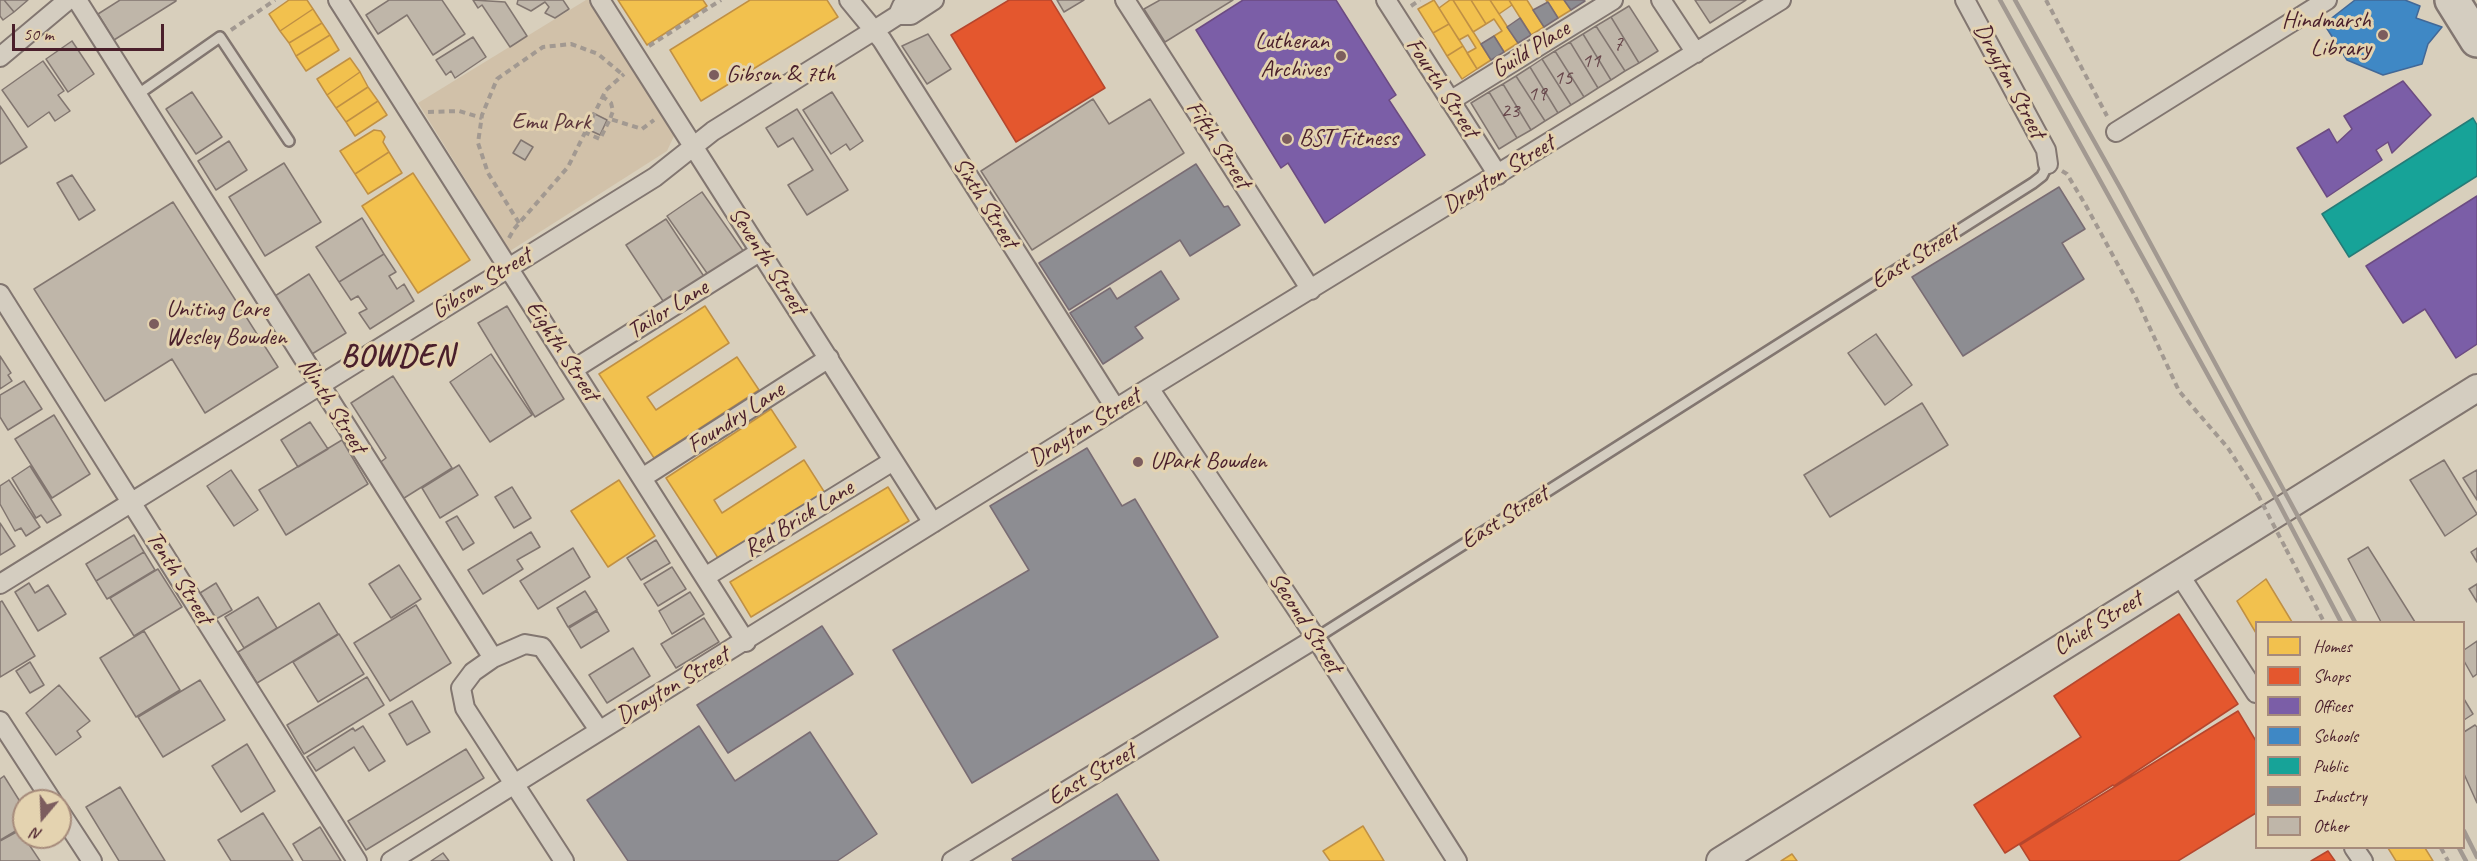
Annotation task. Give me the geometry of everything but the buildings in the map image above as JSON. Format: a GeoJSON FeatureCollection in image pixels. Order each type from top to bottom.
{"type":"FeatureCollection","features":[{"type":"Feature","properties":{"kind":"highway"},"geometry":{"type":"LineString","coordinates":[[2452,0],[2477,40]]}},
{"type":"Feature","properties":{"kind":"street"},"geometry":{"type":"LineString","coordinates":[[0,57],[68,0]]}},
{"type":"Feature","properties":{"kind":"street","name":"Ninth Street"},"geometry":{"type":"LineString","coordinates":[[77,0],[493,658]]}},
{"type":"Feature","properties":{"kind":"street","name":"Eighth Street"},"geometry":{"type":"LineString","coordinates":[[338,0],[746,642]]}},
{"type":"Feature","properties":{"kind":"street","name":"Seventh Street"},"geometry":{"type":"LineString","coordinates":[[600,0],[933,523]]}},
{"type":"Feature","properties":{"kind":"street","name":"Sixth Street"},"geometry":{"type":"LineString","coordinates":[[849,0],[882,40],[1116,409]]}},
{"type":"Feature","properties":{"kind":"street","name":"Gibson Street"},"geometry":{"type":"LineString","coordinates":[[898,15],[902,6],[912,0]]}},
{"type":"Feature","properties":{"kind":"street","name":"Gibson Street"},"geometry":{"type":"LineString","coordinates":[[0,584],[655,177],[692,146],[898,15],[911,15],[934,0]]}},
{"type":"Feature","properties":{"kind":"street","name":"Fourth Street"},"geometry":{"type":"LineString","coordinates":[[1386,0],[1498,176]]}},
{"type":"Feature","properties":{"kind":"street","name":"Guild Place"},"geometry":{"type":"LineString","coordinates":[[1450,101],[1612,0]]}},
{"type":"Feature","properties":{"kind":"street"},"geometry":{"type":"LineString","coordinates":[[1661,0],[1696,53]]}},
{"type":"Feature","properties":{"kind":"street","name":"Drayton Street"},"geometry":{"type":"LineString","coordinates":[[391,861],[517,785],[599,730],[746,642],[1149,388],[1498,176],[1781,0]]}},
{"type":"Feature","properties":{"kind":"street","name":"Drayton Street"},"geometry":{"type":"LineString","coordinates":[[1965,0],[2046,150],[2048,164]]}},
{"type":"Feature","properties":{"kind":"street"},"geometry":{"type":"LineString","coordinates":[[2117,131],[2327,0]]}},
{"type":"Feature","properties":{"kind":"street","name":"Fifth Street"},"geometry":{"type":"LineString","coordinates":[[1130,2],[1311,290]]}},
{"type":"Feature","properties":{"kind":"street","name":"Tailor Lane"},"geometry":{"type":"LineString","coordinates":[[574,369],[761,251]]}},
{"type":"Feature","properties":{"kind":"street","name":"Tenth Street"},"geometry":{"type":"LineString","coordinates":[[0,294],[357,861]]}},
{"type":"Feature","properties":{"kind":"street","name":"Foundry Lane"},"geometry":{"type":"LineString","coordinates":[[642,478],[829,358]]}},
{"type":"Feature","properties":{"kind":"street","name":"Second Street"},"geometry":{"type":"LineString","coordinates":[[1149,388],[1316,638],[1456,861]]}},
{"type":"Feature","properties":{"kind":"street","name":"Chief Street"},"geometry":{"type":"LineString","coordinates":[[1720,861],[2477,388]]}},
{"type":"Feature","properties":{"kind":"street","name":"Red Brick Lane"},"geometry":{"type":"LineString","coordinates":[[705,577],[893,461]]}},
{"type":"Feature","properties":{"kind":"street"},"geometry":{"type":"LineString","coordinates":[[2179,574],[2255,691]]}},
{"type":"Feature","properties":{"kind":"street","name":"East Street"},"geometry":{"type":"LineString","coordinates":[[952,861],[1316,638]]}},
{"type":"Feature","properties":{"kind":"street"},"geometry":{"type":"LineString","coordinates":[[564,861],[517,785],[465,708],[461,688],[473,672],[493,658],[525,644],[542,646],[599,730]]}},
{"type":"Feature","properties":{"kind":"street"},"geometry":{"type":"LineString","coordinates":[[0,721],[44,789]]}},
{"type":"Feature","properties":{"kind":"street"},"geometry":{"type":"LineString","coordinates":[[72,830],[92,861]]}},
{"type":"Feature","properties":{"kind":"lane"},"geometry":{"type":"LineString","coordinates":[[137,95],[220,37],[289,141]]}},
{"type":"Feature","properties":{"kind":"lane","name":"East Street"},"geometry":{"type":"LineString","coordinates":[[1316,638],[2033,183],[2042,176],[2048,164]]}},
{"type":"Feature","properties":{"kind":"path"},"geometry":{"type":"LineString","coordinates":[[220,37],[275,0]]}},
{"type":"Feature","properties":{"kind":"path"},"geometry":{"type":"LineString","coordinates":[[499,250],[506,244],[519,223],[568,167],[602,96],[637,59],[721,0]]}},
{"type":"Feature","properties":{"kind":"path"},"geometry":{"type":"LineString","coordinates":[[2046,0],[2117,131]]}},
{"type":"Feature","properties":{"kind":"path"},"geometry":{"type":"LineString","coordinates":[[519,223],[488,172],[478,143],[482,118],[496,79],[543,47],[571,44],[598,54],[623,75]]}},
{"type":"Feature","properties":{"kind":"path"},"geometry":{"type":"LineString","coordinates":[[584,132],[600,139],[610,119],[613,111],[611,103],[602,96]]}},
{"type":"Feature","properties":{"kind":"path"},"geometry":{"type":"LineString","coordinates":[[414,117],[434,110],[459,111],[482,118]]}},
{"type":"Feature","properties":{"kind":"path"},"geometry":{"type":"LineString","coordinates":[[610,119],[642,129],[658,117]]}},
{"type":"Feature","properties":{"kind":"path"},"geometry":{"type":"LineString","coordinates":[[2048,164],[2067,174],[2136,298],[2179,391],[2228,448],[2258,495],[2323,621]]}},
{"type":"Feature","properties":{"kind":"green space","name":"Emu Park"},"geometry":{"type":"Polygon","coordinates":[[[589,0],[666,117],[674,136],[667,151],[510,251],[418,103],[589,0]]]}},
{"type":"Feature","properties":{"kind":"railway"},"geometry":{"type":"LineString","coordinates":[[2000,0],[2276,498],[2340,621]]}},
{"type":"Feature","properties":{"kind":"railway"},"geometry":{"type":"LineString","coordinates":[[2015,0],[2122,191],[2354,621]]}},
{"type":"Feature","properties":{"kind":"railway"},"geometry":{"type":"LineString","coordinates":[[2465,833],[2477,857]]}},
{"type":"Feature","properties":{"kind":"railway"},"geometry":{"type":"LineString","coordinates":[[2460,849],[2466,861]]}},
{"type":"Feature","properties":{"kind":"place","name":"Hindmarsh Library"},"geometry":{"type":"Point","coordinates":[2383,35]}},
{"type":"Feature","properties":{"kind":"place","name":"Lutheran Archives"},"geometry":{"type":"Point","coordinates":[1341,56]}},
{"type":"Feature","properties":{"kind":"place","name":"Gibson & 7th"},"geometry":{"type":"Point","coordinates":[714,75]}},
{"type":"Feature","properties":{"kind":"place","name":"BST Fitness"},"geometry":{"type":"Point","coordinates":[1287,139]}},
{"type":"Feature","properties":{"kind":"place","name":"Uniting Care Wesley Bowden"},"geometry":{"type":"Point","coordinates":[154,324]}},
{"type":"Feature","properties":{"kind":"place","name":"UPark Bowden"},"geometry":{"type":"Point","coordinates":[1138,462]}},
{"type":"Feature","properties":{"kind":"district","name":"BOWDEN"},"geometry":{"type":"Point","coordinates":[398,357]}}]}
